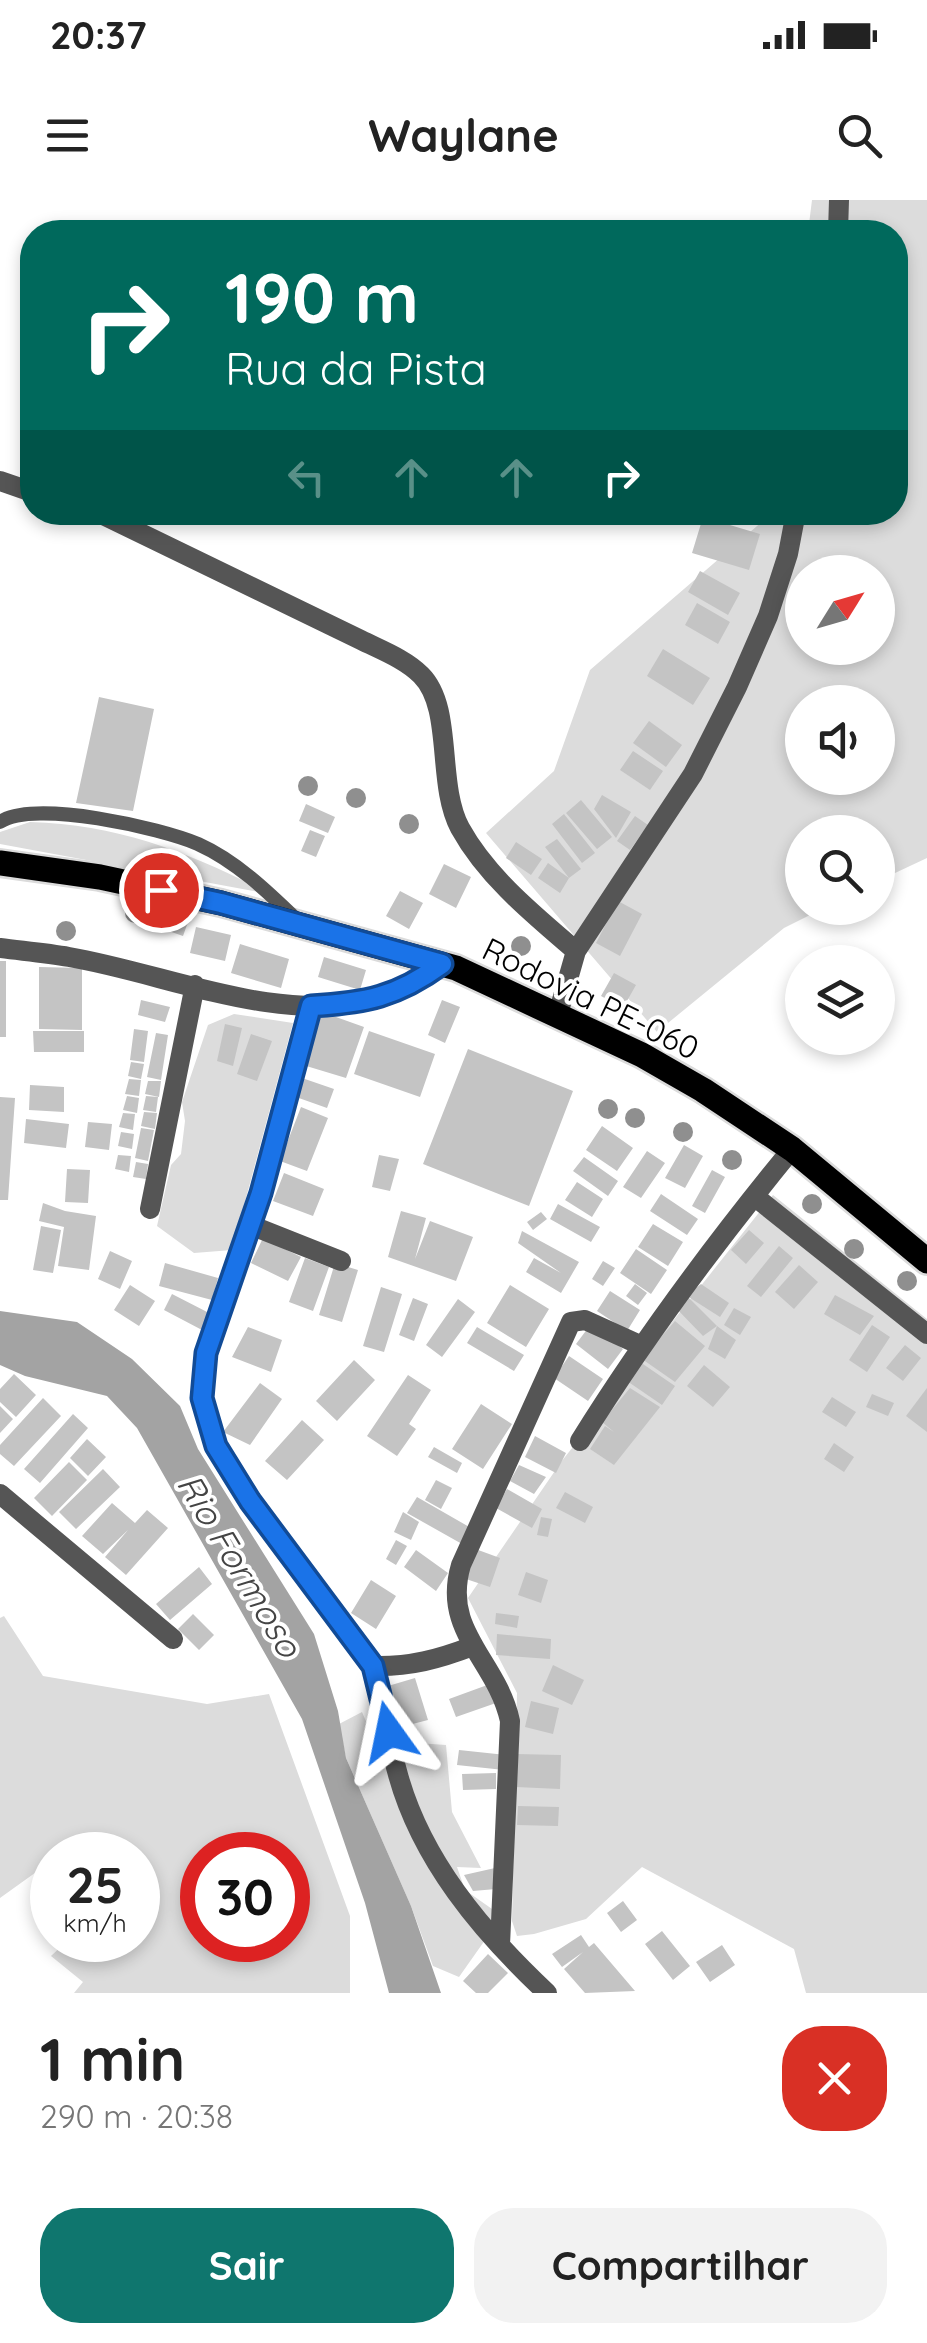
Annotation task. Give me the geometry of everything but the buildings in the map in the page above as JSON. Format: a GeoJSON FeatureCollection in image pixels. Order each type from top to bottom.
{"type":"FeatureCollection","features":[{"type":"Feature","properties":{"kind":"main road","name":"Rodovia PE-060"},"geometry":{"type":"LineString","coordinates":[[0,863],[100,877],[221,903],[442,964],[642,1054],[703,1090],[792,1149],[927,1261]]}},
{"type":"Feature","properties":{"kind":"street"},"geometry":{"type":"LineString","coordinates":[[125,525],[402,660],[422,676],[432,691],[441,720],[446,791],[460,828],[525,908],[576,951]]}},
{"type":"Feature","properties":{"kind":"street"},"geometry":{"type":"LineString","coordinates":[[558,1014],[576,951],[693,774],[728,704],[768,616],[794,525]]}},
{"type":"Feature","properties":{"kind":"street"},"geometry":{"type":"LineString","coordinates":[[0,948],[70,957],[273,1002],[311,1006],[377,1000],[442,964]]}},
{"type":"Feature","properties":{"kind":"street"},"geometry":{"type":"LineString","coordinates":[[150,1208],[195,986]]}},
{"type":"Feature","properties":{"kind":"street"},"geometry":{"type":"LineString","coordinates":[[311,1006],[250,1225],[206,1353],[202,1398],[216,1446],[250,1501],[373,1666],[382,1692],[396,1770],[408,1805],[452,1888],[536,1990]]}},
{"type":"Feature","properties":{"kind":"street"},"geometry":{"type":"LineString","coordinates":[[580,1441],[640,1345],[704,1257],[792,1149]]}},
{"type":"Feature","properties":{"kind":"street"},"geometry":{"type":"LineString","coordinates":[[754,1196],[927,1334]]}},
{"type":"Feature","properties":{"kind":"street"},"geometry":{"type":"LineString","coordinates":[[250,1225],[341,1262]]}},
{"type":"Feature","properties":{"kind":"street"},"geometry":{"type":"LineString","coordinates":[[500,1945],[510,1721],[506,1699],[473,1646],[455,1603],[455,1586],[571,1322],[585,1320],[640,1345]]}},
{"type":"Feature","properties":{"kind":"street"},"geometry":{"type":"LineString","coordinates":[[0,1494],[173,1639]]}},
{"type":"Feature","properties":{"kind":"street"},"geometry":{"type":"LineString","coordinates":[[373,1666],[435,1661],[473,1646]]}},
{"type":"Feature","properties":{"kind":"lane"},"geometry":{"type":"LineString","coordinates":[[0,822],[36,811],[155,830],[185,840],[236,866],[302,924]]}},
{"type":"Feature","properties":{"kind":"shaded area"},"geometry":{"type":"Polygon","coordinates":[[[812,200],[927,200],[927,858],[895,873],[895,815],[785,815],[785,925],[790,925],[657,1032],[486,833],[554,771],[590,670],[758,525],[908,525],[908,220],[810,220],[812,200]]]}},
{"type":"Feature","properties":{"kind":"shaded area"},"geometry":{"type":"Polygon","coordinates":[[[30,822],[125,835],[183,854],[270,894],[0,844],[0,832],[30,822]]]}},
{"type":"Feature","properties":{"kind":"shaded area"},"geometry":{"type":"Polygon","coordinates":[[[234,1014],[293,1023],[232,1250],[194,1253],[157,1226],[171,1165],[181,1154],[185,1121],[182,1102],[208,1025],[234,1014]]]}},
{"type":"Feature","properties":{"kind":"shaded area"},"geometry":{"type":"Polygon","coordinates":[[[773,1195],[927,1319],[927,1993],[806,1993],[794,1949],[642,1867],[586,1919],[517,1936],[512,1921],[517,1693],[468,1598],[561,1462],[773,1195]]]}},
{"type":"Feature","properties":{"kind":"shaded area"},"geometry":{"type":"Polygon","coordinates":[[[4,1616],[43,1676],[207,1704],[269,1694],[350,1916],[350,1993],[74,1993],[83,1982],[58,1962],[160,1962],[160,1832],[30,1832],[30,1876],[0,1898],[0,1618],[4,1616]]]}},
{"type":"Feature","properties":{"kind":"shaded area"},"geometry":{"type":"Polygon","coordinates":[[[362,1712],[374,1740],[446,1745],[452,1812],[481,1868],[457,1867],[465,1890],[502,1916],[459,1977],[433,1966],[346,1758],[339,1724],[362,1712]]]}},
{"type":"Feature","properties":{"kind":"water","name":"Rio Formoso"},"geometry":{"type":"Polygon","coordinates":[[[0,1311],[77,1322],[132,1359],[180,1406],[198,1449],[314,1634],[338,1711],[346,1758],[411,1906],[441,1993],[389,1993],[365,1903],[302,1719],[137,1428],[107,1396],[25,1376],[0,1365],[0,1311]]]}},
{"type":"Feature","properties":{"kind":"route"},"geometry":{"type":"LineString","coordinates":[[161,890],[442,964],[377,1000],[311,1006],[261,1193],[206,1353],[202,1398],[216,1446],[250,1501],[373,1666],[389,1732]]}}]}
